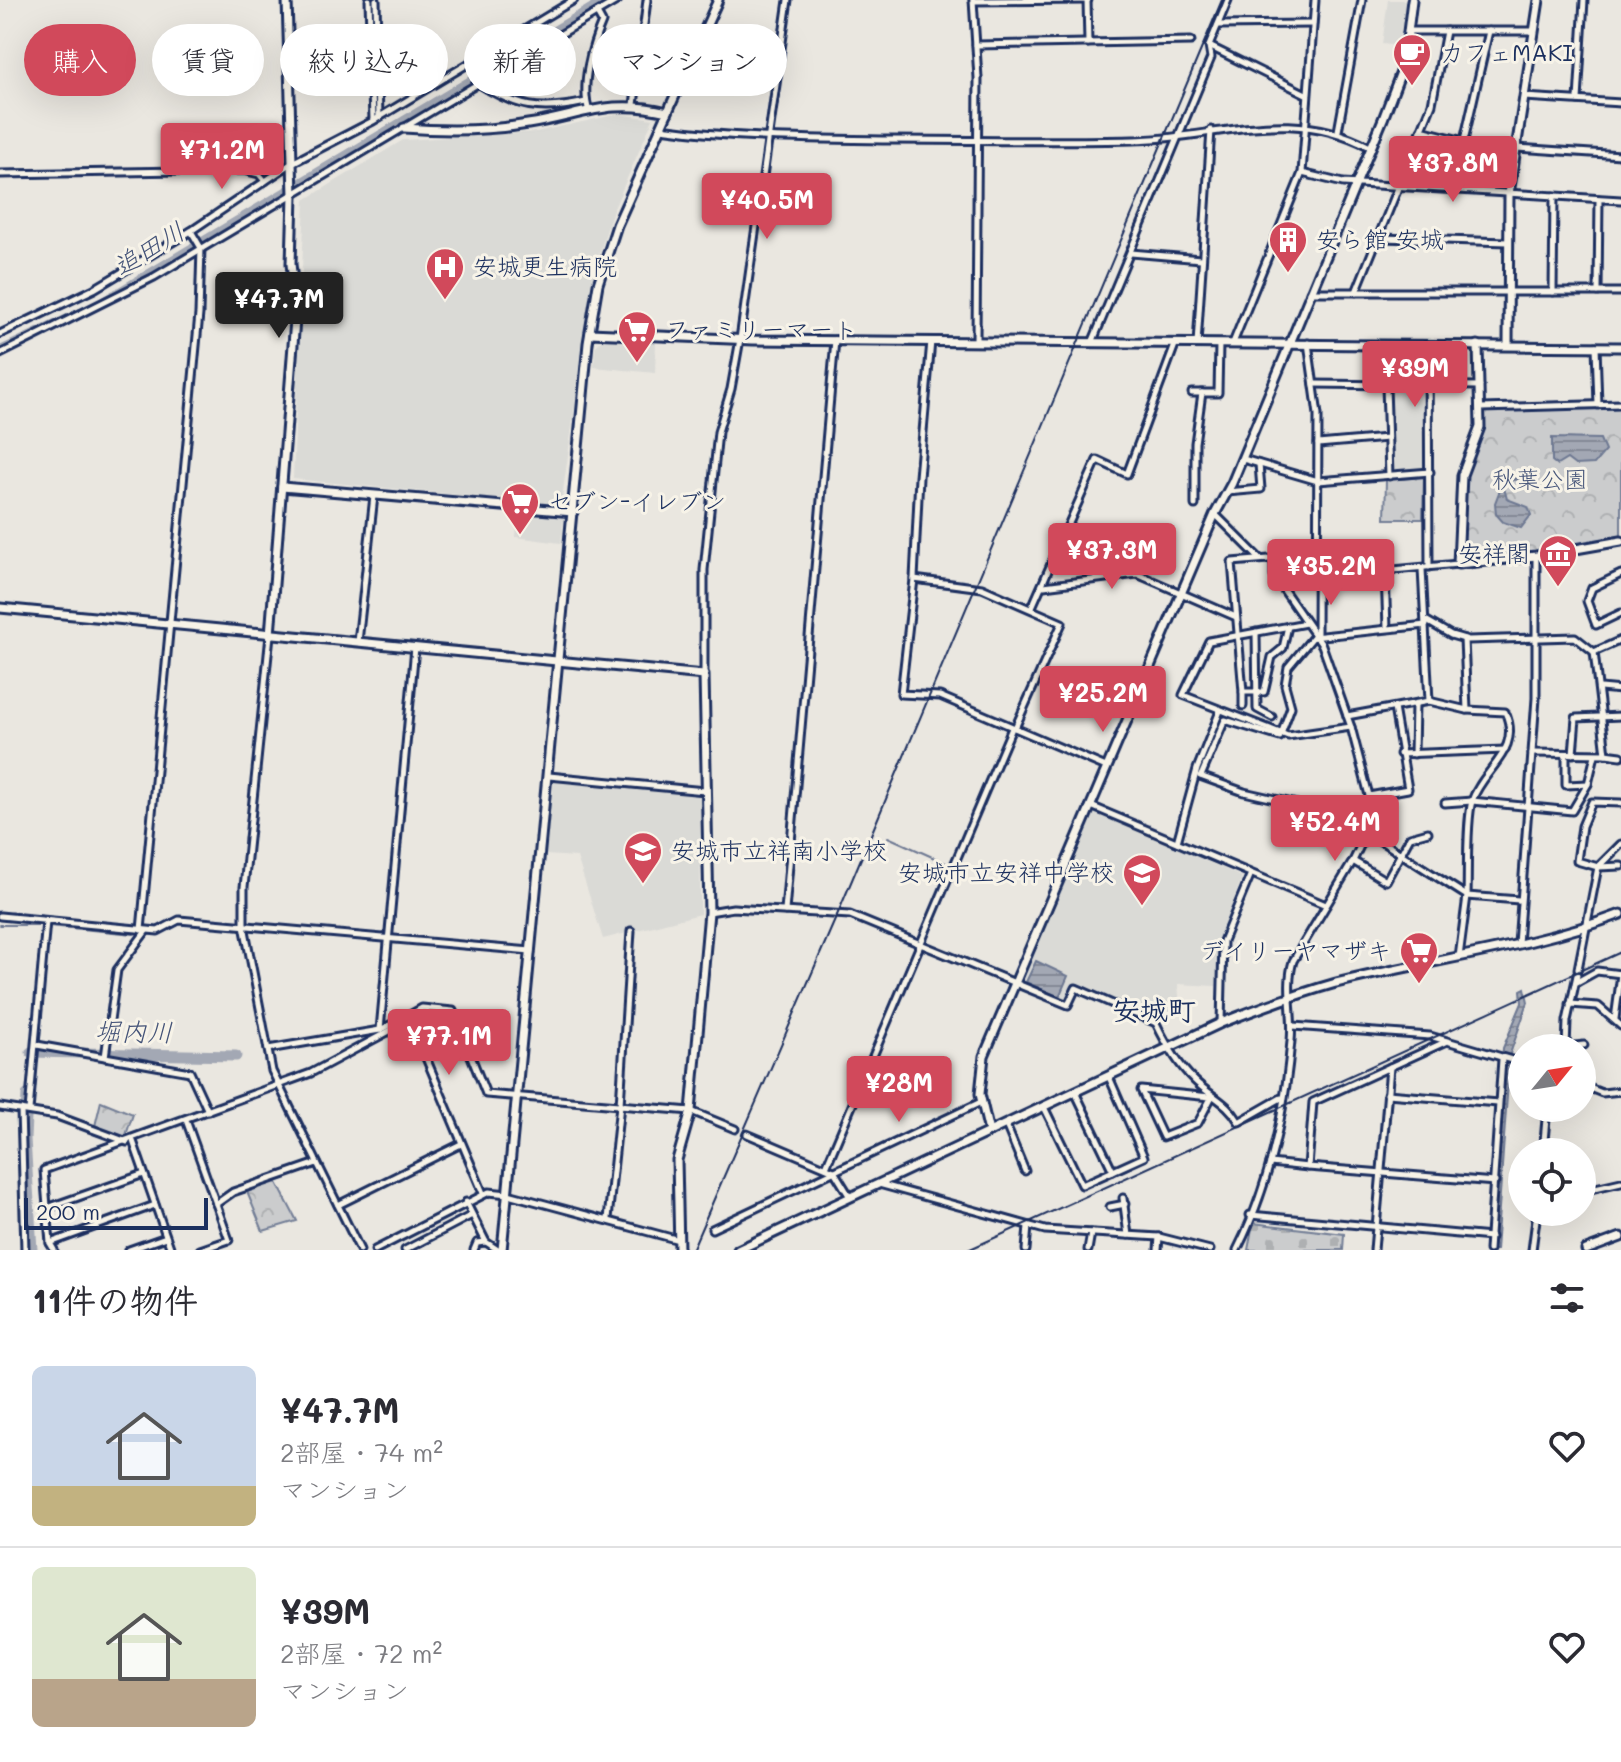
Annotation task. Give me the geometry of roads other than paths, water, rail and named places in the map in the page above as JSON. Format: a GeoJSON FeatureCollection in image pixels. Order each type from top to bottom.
{"type":"FeatureCollection","features":[{"type":"Feature","properties":{"kind":"street"},"geometry":{"type":"LineString","coordinates":[[287,0],[293,193],[291,264],[296,307],[270,635],[244,887],[244,925],[278,1085],[360,1250]]}},
{"type":"Feature","properties":{"kind":"street"},"geometry":{"type":"LineString","coordinates":[[369,0],[376,119]]}},
{"type":"Feature","properties":{"kind":"street"},"geometry":{"type":"LineString","coordinates":[[376,0],[376,119]]}},
{"type":"Feature","properties":{"kind":"street"},"geometry":{"type":"LineString","coordinates":[[0,334],[94,289],[191,231],[292,163],[376,119],[574,0]]}},
{"type":"Feature","properties":{"kind":"street"},"geometry":{"type":"LineString","coordinates":[[576,25],[618,0]]}},
{"type":"Feature","properties":{"kind":"street"},"geometry":{"type":"LineString","coordinates":[[634,105],[647,0]]}},
{"type":"Feature","properties":{"kind":"street"},"geometry":{"type":"LineString","coordinates":[[466,1202],[486,1242],[500,1250],[532,952],[590,333],[598,284],[617,225],[718,0]]}},
{"type":"Feature","properties":{"kind":"street"},"geometry":{"type":"LineString","coordinates":[[679,1250],[677,1160],[691,1111],[709,912],[704,570],[718,432],[731,389],[740,339],[788,0]]}},
{"type":"Feature","properties":{"kind":"street"},"geometry":{"type":"LineString","coordinates":[[976,341],[977,141],[973,1],[1087,0],[1088,43]]}},
{"type":"Feature","properties":{"kind":"street"},"geometry":{"type":"LineString","coordinates":[[1091,344],[1211,58],[1209,46],[1228,0]]}},
{"type":"Feature","properties":{"kind":"street"},"geometry":{"type":"LineString","coordinates":[[1233,343],[1302,173],[1315,0]]}},
{"type":"Feature","properties":{"kind":"street"},"geometry":{"type":"LineString","coordinates":[[1338,131],[1362,0]]}},
{"type":"Feature","properties":{"kind":"street"},"geometry":{"type":"LineString","coordinates":[[989,1132],[981,1102],[984,1056],[1215,514],[1242,458],[1401,72],[1410,31],[1412,0]]}},
{"type":"Feature","properties":{"kind":"street"},"geometry":{"type":"LineString","coordinates":[[1508,345],[1509,194],[1539,0]]}},
{"type":"Feature","properties":{"kind":"street"},"geometry":{"type":"LineString","coordinates":[[1578,100],[1584,0]]}},
{"type":"Feature","properties":{"kind":"street"},"geometry":{"type":"LineString","coordinates":[[587,106],[595,38],[602,22],[597,13]]}},
{"type":"Feature","properties":{"kind":"street"},"geometry":{"type":"LineString","coordinates":[[1218,25],[1313,24]]}},
{"type":"Feature","properties":{"kind":"street"},"geometry":{"type":"LineString","coordinates":[[1410,31],[1535,31]]}},
{"type":"Feature","properties":{"kind":"street"},"geometry":{"type":"LineString","coordinates":[[1356,292],[1381,238],[1439,81],[1446,31]]}},
{"type":"Feature","properties":{"kind":"street"},"geometry":{"type":"LineString","coordinates":[[1453,189],[1489,31]]}},
{"type":"Feature","properties":{"kind":"street"},"geometry":{"type":"LineString","coordinates":[[976,45],[1191,41]]}},
{"type":"Feature","properties":{"kind":"street"},"geometry":{"type":"LineString","coordinates":[[1209,46],[1306,94]]}},
{"type":"Feature","properties":{"kind":"street"},"geometry":{"type":"LineString","coordinates":[[0,354],[100,306],[464,92]]}},
{"type":"Feature","properties":{"kind":"street"},"geometry":{"type":"LineString","coordinates":[[503,96],[520,105],[634,105],[668,112]]}},
{"type":"Feature","properties":{"kind":"street"},"geometry":{"type":"LineString","coordinates":[[1524,97],[1621,103]]}},
{"type":"Feature","properties":{"kind":"street"},"geometry":{"type":"LineString","coordinates":[[404,128],[440,131],[529,124],[587,106]]}},
{"type":"Feature","properties":{"kind":"street"},"geometry":{"type":"LineString","coordinates":[[660,127],[769,139],[977,141],[1133,140],[1211,130],[1304,125],[1338,131],[1370,147]]}},
{"type":"Feature","properties":{"kind":"street"},"geometry":{"type":"LineString","coordinates":[[1197,344],[1211,130]]}},
{"type":"Feature","properties":{"kind":"street"},"geometry":{"type":"LineString","coordinates":[[1421,130],[1464,141]]}},
{"type":"Feature","properties":{"kind":"street"},"geometry":{"type":"LineString","coordinates":[[1517,148],[1621,155]]}},
{"type":"Feature","properties":{"kind":"street"},"geometry":{"type":"LineString","coordinates":[[0,174],[243,170],[259,174],[265,181]]}},
{"type":"Feature","properties":{"kind":"street"},"geometry":{"type":"LineString","coordinates":[[1302,173],[1333,182],[1621,200]]}},
{"type":"Feature","properties":{"kind":"street"},"geometry":{"type":"LineString","coordinates":[[1553,292],[1554,196]]}},
{"type":"Feature","properties":{"kind":"street"},"geometry":{"type":"LineString","coordinates":[[1598,292],[1599,199]]}},
{"type":"Feature","properties":{"kind":"street"},"geometry":{"type":"LineString","coordinates":[[105,1057],[117,970],[143,930],[199,314],[199,245],[191,231]]}},
{"type":"Feature","properties":{"kind":"street"},"geometry":{"type":"LineString","coordinates":[[1381,238],[1508,242]]}},
{"type":"Feature","properties":{"kind":"street"},"geometry":{"type":"LineString","coordinates":[[1131,253],[1201,259]]}},
{"type":"Feature","properties":{"kind":"street"},"geometry":{"type":"LineString","coordinates":[[1310,292],[1621,292]]}},
{"type":"Feature","properties":{"kind":"street"},"geometry":{"type":"LineString","coordinates":[[590,333],[740,339],[1091,344],[1621,347]]}},
{"type":"Feature","properties":{"kind":"street"},"geometry":{"type":"LineString","coordinates":[[785,911],[835,340]]}},
{"type":"Feature","properties":{"kind":"street"},"geometry":{"type":"LineString","coordinates":[[931,341],[914,579],[901,694],[940,696],[1106,767]]}},
{"type":"Feature","properties":{"kind":"street"},"geometry":{"type":"LineString","coordinates":[[1192,393],[1218,393],[1219,343]]}},
{"type":"Feature","properties":{"kind":"street"},"geometry":{"type":"LineString","coordinates":[[1282,734],[1291,707],[1285,685],[1288,667],[1315,636],[1318,444],[1308,343]]}},
{"type":"Feature","properties":{"kind":"street"},"geometry":{"type":"LineString","coordinates":[[1032,607],[1097,460],[1127,474],[1175,345]]}},
{"type":"Feature","properties":{"kind":"street"},"geometry":{"type":"LineString","coordinates":[[1428,345],[1430,472],[1426,622],[1429,701]]}},
{"type":"Feature","properties":{"kind":"street"},"geometry":{"type":"LineString","coordinates":[[1458,564],[1462,475],[1480,427],[1478,345]]}},
{"type":"Feature","properties":{"kind":"street"},"geometry":{"type":"LineString","coordinates":[[1596,346],[1598,405]]}},
{"type":"Feature","properties":{"kind":"street"},"geometry":{"type":"LineString","coordinates":[[1314,384],[1480,386]]}},
{"type":"Feature","properties":{"kind":"street"},"geometry":{"type":"LineString","coordinates":[[1386,386],[1389,476]]}},
{"type":"Feature","properties":{"kind":"street"},"geometry":{"type":"LineString","coordinates":[[1195,505],[1195,443],[1202,393]]}},
{"type":"Feature","properties":{"kind":"street"},"geometry":{"type":"LineString","coordinates":[[1481,408],[1621,404]]}},
{"type":"Feature","properties":{"kind":"street"},"geometry":{"type":"LineString","coordinates":[[1318,444],[1387,438]]}},
{"type":"Feature","properties":{"kind":"street"},"geometry":{"type":"LineString","coordinates":[[1242,458],[1318,481],[1430,472]]}},
{"type":"Feature","properties":{"kind":"street"},"geometry":{"type":"LineString","coordinates":[[1227,492],[1261,489],[1259,464]]}},
{"type":"Feature","properties":{"kind":"street"},"geometry":{"type":"LineString","coordinates":[[282,487],[573,512]]}},
{"type":"Feature","properties":{"kind":"street"},"geometry":{"type":"LineString","coordinates":[[358,643],[374,496]]}},
{"type":"Feature","properties":{"kind":"street"},"geometry":{"type":"LineString","coordinates":[[1215,514],[1261,560]]}},
{"type":"Feature","properties":{"kind":"street"},"geometry":{"type":"LineString","coordinates":[[1317,577],[1385,573],[1536,556],[1621,541]]}},
{"type":"Feature","properties":{"kind":"street"},"geometry":{"type":"LineString","coordinates":[[1243,706],[1232,562],[1317,555]]}},
{"type":"Feature","properties":{"kind":"street"},"geometry":{"type":"LineString","coordinates":[[1518,944],[1532,753],[1536,556]]}},
{"type":"Feature","properties":{"kind":"street"},"geometry":{"type":"LineString","coordinates":[[1237,1250],[1270,1163],[1293,1026],[1289,975],[1293,961],[1353,861],[1365,831],[1370,800],[1351,727],[1322,645],[1274,576],[1274,559]]}},
{"type":"Feature","properties":{"kind":"street"},"geometry":{"type":"LineString","coordinates":[[1385,573],[1387,628]]}},
{"type":"Feature","properties":{"kind":"street"},"geometry":{"type":"LineString","coordinates":[[1043,586],[1137,574],[1237,617]]}},
{"type":"Feature","properties":{"kind":"street"},"geometry":{"type":"LineString","coordinates":[[1621,574],[1592,588],[1587,601],[1596,625],[1621,613]]}},
{"type":"Feature","properties":{"kind":"street"},"geometry":{"type":"LineString","coordinates":[[826,1167],[1062,623],[1032,607],[969,585],[914,579]]}},
{"type":"Feature","properties":{"kind":"street"},"geometry":{"type":"LineString","coordinates":[[0,608],[704,675]]}},
{"type":"Feature","properties":{"kind":"street"},"geometry":{"type":"LineString","coordinates":[[1315,636],[1426,622],[1464,639],[1495,642],[1575,637],[1594,652],[1606,754]]}},
{"type":"Feature","properties":{"kind":"street"},"geometry":{"type":"LineString","coordinates":[[1306,623],[1209,641],[1183,695],[1243,722],[1282,734],[1311,734],[1351,727]]}},
{"type":"Feature","properties":{"kind":"street"},"geometry":{"type":"LineString","coordinates":[[1243,692],[1264,692],[1272,657],[1283,648],[1288,626]]}},
{"type":"Feature","properties":{"kind":"street"},"geometry":{"type":"LineString","coordinates":[[1256,632],[1257,709],[1272,717]]}},
{"type":"Feature","properties":{"kind":"street"},"geometry":{"type":"LineString","coordinates":[[1464,639],[1467,710]]}},
{"type":"Feature","properties":{"kind":"street"},"geometry":{"type":"LineString","coordinates":[[1594,652],[1621,640]]}},
{"type":"Feature","properties":{"kind":"street"},"geometry":{"type":"LineString","coordinates":[[380,1030],[415,647]]}},
{"type":"Feature","properties":{"kind":"street"},"geometry":{"type":"LineString","coordinates":[[1600,688],[1621,690]]}},
{"type":"Feature","properties":{"kind":"street"},"geometry":{"type":"LineString","coordinates":[[1347,716],[1429,701],[1467,710],[1505,712],[1512,734],[1506,750],[1472,801],[1467,896],[1459,957]]}},
{"type":"Feature","properties":{"kind":"street"},"geometry":{"type":"LineString","coordinates":[[1414,754],[1415,704]]}},
{"type":"Feature","properties":{"kind":"street"},"geometry":{"type":"LineString","coordinates":[[1199,776],[1244,792],[1315,808],[1370,800],[1408,789],[1394,708]]}},
{"type":"Feature","properties":{"kind":"street"},"geometry":{"type":"LineString","coordinates":[[1199,776],[1197,769],[1220,711]]}},
{"type":"Feature","properties":{"kind":"street"},"geometry":{"type":"LineString","coordinates":[[1588,784],[1566,785],[1576,718],[1621,716]]}},
{"type":"Feature","properties":{"kind":"street"},"geometry":{"type":"LineString","coordinates":[[1177,842],[1199,776],[1225,720],[1243,722]]}},
{"type":"Feature","properties":{"kind":"street"},"geometry":{"type":"LineString","coordinates":[[1400,754],[1506,750]]}},
{"type":"Feature","properties":{"kind":"street"},"geometry":{"type":"LineString","coordinates":[[1532,753],[1621,756]]}},
{"type":"Feature","properties":{"kind":"street"},"geometry":{"type":"LineString","coordinates":[[1445,803],[1472,801],[1572,811],[1588,784],[1595,755]]}},
{"type":"Feature","properties":{"kind":"street"},"geometry":{"type":"LineString","coordinates":[[549,776],[705,791]]}},
{"type":"Feature","properties":{"kind":"street"},"geometry":{"type":"LineString","coordinates":[[1621,803],[1592,802],[1582,826],[1577,861],[1598,867],[1621,866]]}},
{"type":"Feature","properties":{"kind":"street"},"geometry":{"type":"LineString","coordinates":[[1090,805],[1250,876],[1326,905]]}},
{"type":"Feature","properties":{"kind":"street"},"geometry":{"type":"LineString","coordinates":[[1365,831],[1467,896],[1519,900]]}},
{"type":"Feature","properties":{"kind":"street"},"geometry":{"type":"LineString","coordinates":[[1353,861],[1386,881],[1410,837],[1428,832]]}},
{"type":"Feature","properties":{"kind":"street"},"geometry":{"type":"LineString","coordinates":[[1567,1034],[1570,1004],[1598,867],[1621,844]]}},
{"type":"Feature","properties":{"kind":"street"},"geometry":{"type":"LineString","coordinates":[[1221,1023],[1223,941],[1250,876]]}},
{"type":"Feature","properties":{"kind":"street"},"geometry":{"type":"LineString","coordinates":[[709,912],[733,908],[850,915],[1068,1005],[1076,988],[1156,1023],[1168,1049],[1211,1097]]}},
{"type":"Feature","properties":{"kind":"street"},"geometry":{"type":"LineString","coordinates":[[738,1250],[1221,1023],[1290,997],[1518,944],[1621,914]]}},
{"type":"Feature","properties":{"kind":"street"},"geometry":{"type":"LineString","coordinates":[[0,916],[158,931],[179,920],[532,952]]}},
{"type":"Feature","properties":{"kind":"street"},"geometry":{"type":"LineString","coordinates":[[29,1111],[46,921]]}},
{"type":"Feature","properties":{"kind":"street"},"geometry":{"type":"LineString","coordinates":[[608,1219],[620,1105],[631,931]]}},
{"type":"Feature","properties":{"kind":"street"},"geometry":{"type":"LineString","coordinates":[[1577,975],[1597,971],[1621,974],[1615,1019]]}},
{"type":"Feature","properties":{"kind":"street"},"geometry":{"type":"LineString","coordinates":[[1570,1004],[1598,1006],[1621,1026]]}},
{"type":"Feature","properties":{"kind":"street"},"geometry":{"type":"LineString","coordinates":[[54,1250],[50,1243],[44,1170],[130,1142],[311,1073],[422,1008],[453,1011],[483,1093],[691,1111],[735,1129]]}},
{"type":"Feature","properties":{"kind":"street"},"geometry":{"type":"LineString","coordinates":[[268,1049],[380,1030],[409,1018]]}},
{"type":"Feature","properties":{"kind":"street"},"geometry":{"type":"LineString","coordinates":[[409,1018],[483,1193]]}},
{"type":"Feature","properties":{"kind":"street"},"geometry":{"type":"LineString","coordinates":[[1293,1026],[1430,1036],[1508,1060]]}},
{"type":"Feature","properties":{"kind":"street"},"geometry":{"type":"LineString","coordinates":[[1308,1167],[1313,1102],[1445,1042]]}},
{"type":"Feature","properties":{"kind":"street"},"geometry":{"type":"LineString","coordinates":[[37,1045],[190,1072],[208,1111]]}},
{"type":"Feature","properties":{"kind":"street"},"geometry":{"type":"LineString","coordinates":[[1489,1250],[1502,1059]]}},
{"type":"Feature","properties":{"kind":"street"},"geometry":{"type":"LineString","coordinates":[[1374,1250],[1390,1066]]}},
{"type":"Feature","properties":{"kind":"street"},"geometry":{"type":"LineString","coordinates":[[1044,1107],[1082,1185],[1144,1157],[1109,1077]]}},
{"type":"Feature","properties":{"kind":"street"},"geometry":{"type":"LineString","coordinates":[[1211,1097],[1198,1123],[1163,1137],[1141,1090],[1211,1097],[1230,1105],[1239,1122],[1282,1098]]}},
{"type":"Feature","properties":{"kind":"street"},"geometry":{"type":"LineString","coordinates":[[1596,1091],[1621,1091]]}},
{"type":"Feature","properties":{"kind":"street"},"geometry":{"type":"LineString","coordinates":[[1075,1092],[1113,1171]]}},
{"type":"Feature","properties":{"kind":"street"},"geometry":{"type":"LineString","coordinates":[[1387,1094],[1498,1103]]}},
{"type":"Feature","properties":{"kind":"street"},"geometry":{"type":"LineString","coordinates":[[712,1229],[981,1102]]}},
{"type":"Feature","properties":{"kind":"street"},"geometry":{"type":"LineString","coordinates":[[0,1107],[57,1116],[130,1142],[171,1250]]}},
{"type":"Feature","properties":{"kind":"street"},"geometry":{"type":"LineString","coordinates":[[21,1110],[25,1250]]}},
{"type":"Feature","properties":{"kind":"street"},"geometry":{"type":"LineString","coordinates":[[186,1120],[229,1240],[200,1250]]}},
{"type":"Feature","properties":{"kind":"street"},"geometry":{"type":"LineString","coordinates":[[1006,1125],[1025,1171]]}},
{"type":"Feature","properties":{"kind":"street"},"geometry":{"type":"LineString","coordinates":[[747,1134],[834,1171],[850,1197]]}},
{"type":"Feature","properties":{"kind":"street"},"geometry":{"type":"LineString","coordinates":[[338,1205],[461,1144]]}},
{"type":"Feature","properties":{"kind":"street"},"geometry":{"type":"LineString","coordinates":[[216,1204],[233,1192],[317,1163]]}},
{"type":"Feature","properties":{"kind":"street"},"geometry":{"type":"LineString","coordinates":[[1270,1163],[1495,1182]]}},
{"type":"Feature","properties":{"kind":"street"},"geometry":{"type":"LineString","coordinates":[[47,1208],[144,1174]]}},
{"type":"Feature","properties":{"kind":"street"},"geometry":{"type":"LineString","coordinates":[[1596,1188],[1621,1182]]}},
{"type":"Feature","properties":{"kind":"street"},"geometry":{"type":"LineString","coordinates":[[878,1184],[1028,1226],[1159,1237],[1210,1250]]}},
{"type":"Feature","properties":{"kind":"street"},"geometry":{"type":"LineString","coordinates":[[375,1250],[483,1193],[508,1194],[679,1240]]}},
{"type":"Feature","properties":{"kind":"street"},"geometry":{"type":"LineString","coordinates":[[1110,1207],[1124,1201],[1128,1235]]}},
{"type":"Feature","properties":{"kind":"street"},"geometry":{"type":"LineString","coordinates":[[50,1243],[155,1205]]}},
{"type":"Feature","properties":{"kind":"street"},"geometry":{"type":"LineString","coordinates":[[405,1250],[472,1215]]}},
{"type":"Feature","properties":{"kind":"street"},"geometry":{"type":"LineString","coordinates":[[1250,1215],[1491,1237]]}},
{"type":"Feature","properties":{"kind":"street"},"geometry":{"type":"LineString","coordinates":[[1026,1250],[1028,1226]]}},
{"type":"Feature","properties":{"kind":"street"},"geometry":{"type":"LineString","coordinates":[[1532,1250],[1535,1226]]}},
{"type":"Feature","properties":{"kind":"street"},"geometry":{"type":"LineString","coordinates":[[1088,1250],[1091,1233]]}},
{"type":"Feature","properties":{"kind":"street"},"geometry":{"type":"LineString","coordinates":[[129,1250],[166,1237]]}},
{"type":"Feature","properties":{"kind":"street"},"geometry":{"type":"LineString","coordinates":[[1158,1250],[1159,1237]]}},
{"type":"Feature","properties":{"kind":"street"},"geometry":{"type":"LineString","coordinates":[[1586,1250],[1621,1237]]}},
{"type":"Feature","properties":{"kind":"street"},"geometry":{"type":"LineString","coordinates":[[474,1250],[477,1243],[486,1242]]}},
{"type":"Feature","properties":{"kind":"waterway","name":"追田川"},"geometry":{"type":"LineString","coordinates":[[104,299],[602,0]]}},
{"type":"Feature","properties":{"kind":"waterway","name":"追田川"},"geometry":{"type":"LineString","coordinates":[[0,349],[80,311]]}},
{"type":"Feature","properties":{"kind":"waterway"},"geometry":{"type":"LineString","coordinates":[[888,837],[950,865]]}},
{"type":"Feature","properties":{"kind":"waterway"},"geometry":{"type":"LineString","coordinates":[[0,925],[43,925]]}},
{"type":"Feature","properties":{"kind":"waterway"},"geometry":{"type":"LineString","coordinates":[[49,926],[134,934]]}},
{"type":"Feature","properties":{"kind":"waterway"},"geometry":{"type":"LineString","coordinates":[[27,1095],[34,1022]]}},
{"type":"Feature","properties":{"kind":"waterway","name":"堀内川"},"geometry":{"type":"LineString","coordinates":[[31,1052],[236,1056]]}},
{"type":"Feature","properties":{"kind":"waterway","name":"堀内川"},"geometry":{"type":"LineString","coordinates":[[27,1095],[25,1139],[32,1250]]}},
{"type":"Feature","properties":{"kind":"railway"},"geometry":{"type":"LineString","coordinates":[[692,1250],[841,906],[1222,0]]}},
{"type":"Feature","properties":{"kind":"railway"},"geometry":{"type":"LineString","coordinates":[[968,1250],[1621,952]]}},
{"type":"Feature","properties":{"kind":"place","name":"カフェMAKI"},"geometry":{"type":"Point","coordinates":[1412,87]}},
{"type":"Feature","properties":{"kind":"place","name":"安ら館 安城"},"geometry":{"type":"Point","coordinates":[1288,274]}},
{"type":"Feature","properties":{"kind":"place","name":"安城更生病院"},"geometry":{"type":"Point","coordinates":[445,301]}},
{"type":"Feature","properties":{"kind":"place","name":"ファミリーマート"},"geometry":{"type":"Point","coordinates":[637,364]}},
{"type":"Feature","properties":{"kind":"place","name":"セブン-イレブン"},"geometry":{"type":"Point","coordinates":[520,536]}},
{"type":"Feature","properties":{"kind":"place","name":"安祥閣"},"geometry":{"type":"Point","coordinates":[1558,588]}},
{"type":"Feature","properties":{"kind":"place","name":"安城市立祥南小学校"},"geometry":{"type":"Point","coordinates":[643,885]}},
{"type":"Feature","properties":{"kind":"place","name":"安城市立安祥中学校"},"geometry":{"type":"Point","coordinates":[1142,907]}},
{"type":"Feature","properties":{"kind":"place","name":"デイリーヤマザキ"},"geometry":{"type":"Point","coordinates":[1419,985]}},
{"type":"Feature","properties":{"kind":"district","name":"安城町"},"geometry":{"type":"Point","coordinates":[1154,1010]}},
{"type":"Feature","properties":{"kind":"park label","name":"秋葉公園"},"geometry":{"type":"Point","coordinates":[1540,480]}}]}
